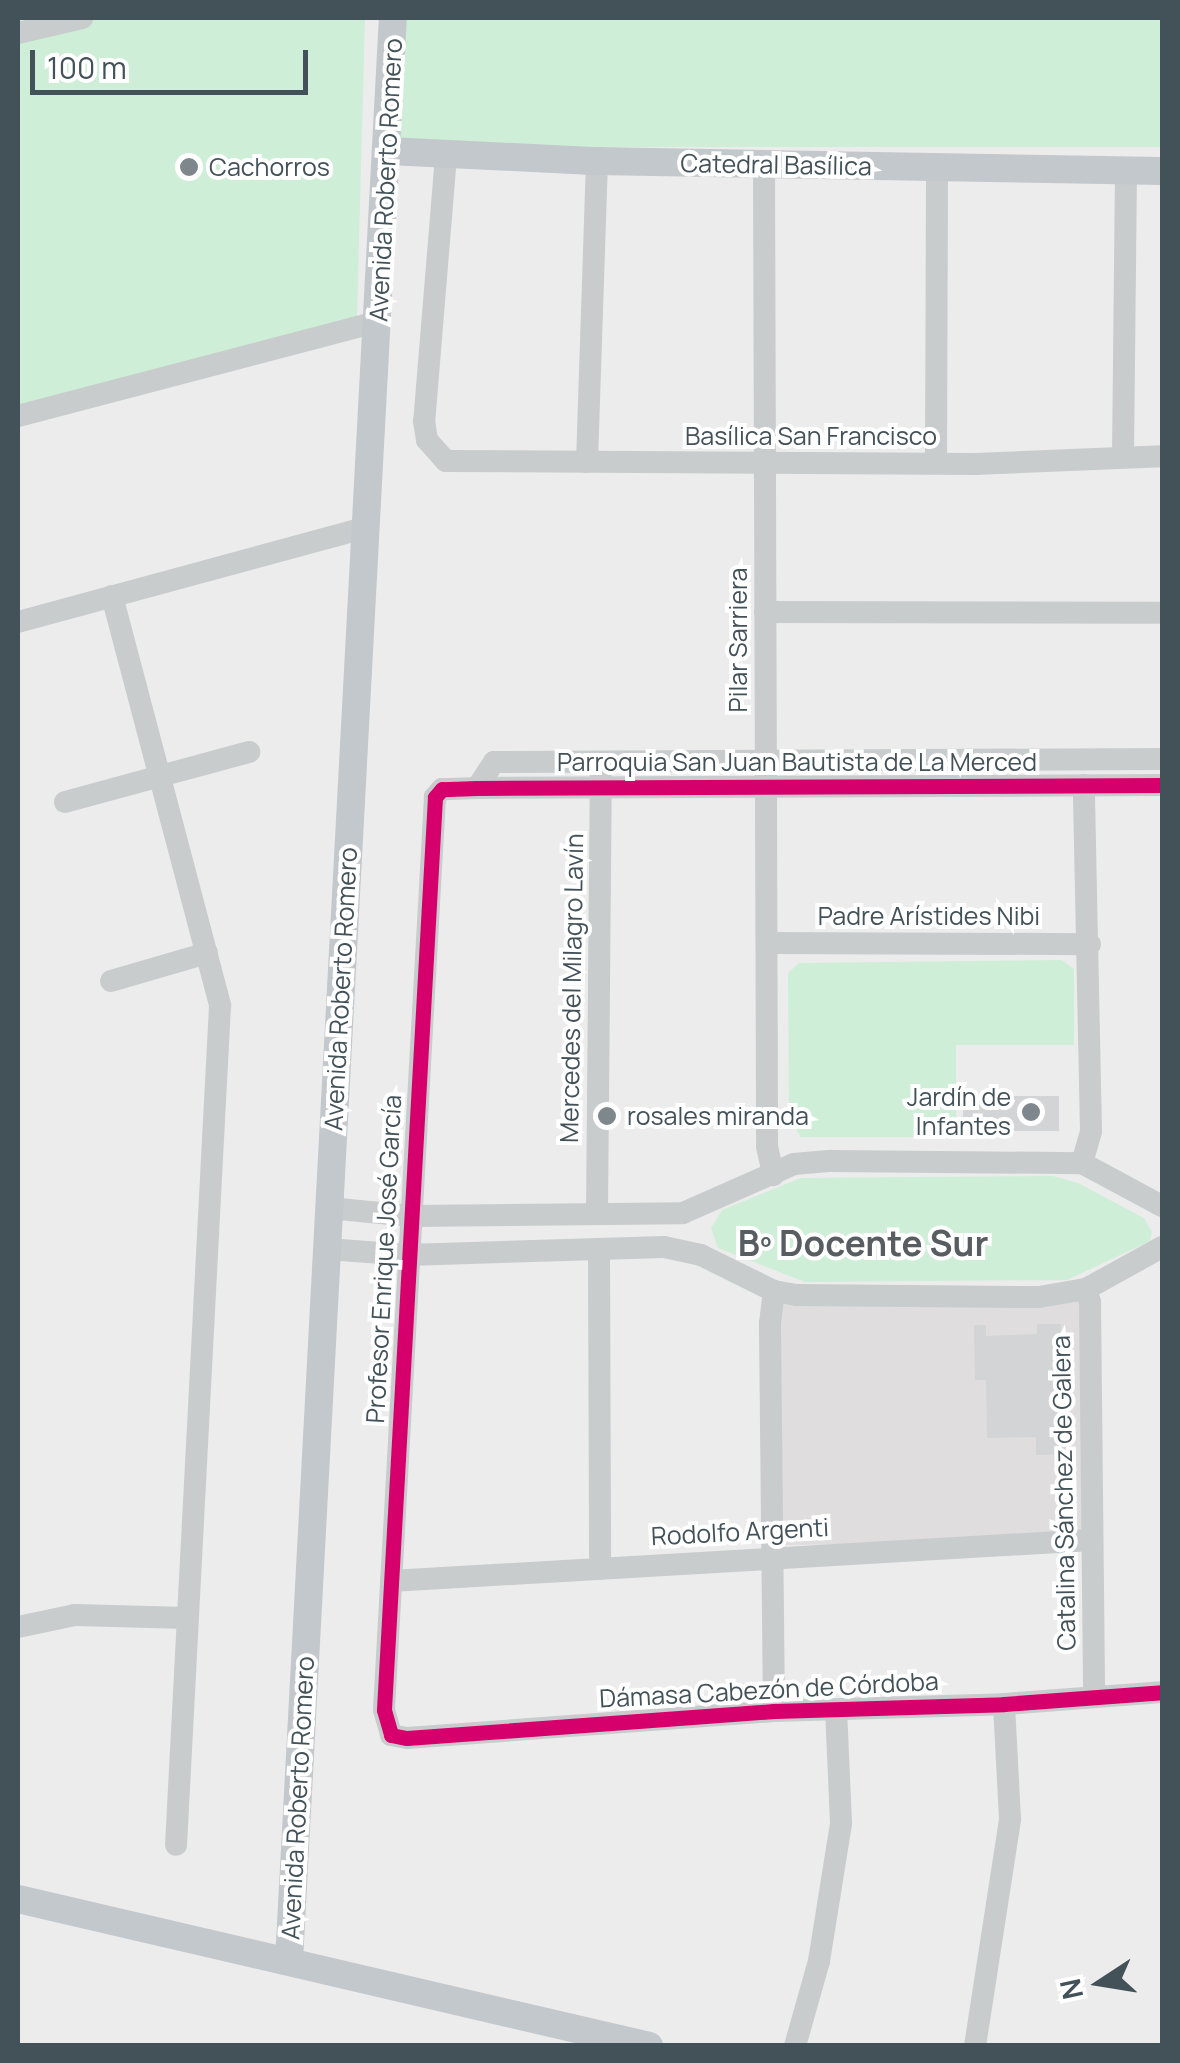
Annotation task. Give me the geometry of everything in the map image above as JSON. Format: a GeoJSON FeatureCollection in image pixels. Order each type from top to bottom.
{"type":"FeatureCollection","features":[{"type":"Feature","properties":{"kind":"main road","name":"Avenida Roberto Romero"},"geometry":{"type":"LineString","coordinates":[[289,1961],[394,18]]}},
{"type":"Feature","properties":{"kind":"main road","name":"Catedral Basílica"},"geometry":{"type":"LineString","coordinates":[[389,151],[597,161],[1162,171]]}},
{"type":"Feature","properties":{"kind":"main road"},"geometry":{"type":"LineString","coordinates":[[18,1899],[649,2046]]}},
{"type":"Feature","properties":{"kind":"street"},"geometry":{"type":"LineString","coordinates":[[18,34],[82,18]]}},
{"type":"Feature","properties":{"kind":"street","name":"Basílica San Francisco"},"geometry":{"type":"LineString","coordinates":[[446,156],[424,422],[427,440],[436,453],[458,464],[936,463],[1162,456]]}},
{"type":"Feature","properties":{"kind":"street"},"geometry":{"type":"LineString","coordinates":[[588,462],[597,161]]}},
{"type":"Feature","properties":{"kind":"street","name":"Pilar Sarriera"},"geometry":{"type":"LineString","coordinates":[[764,165],[768,1146],[773,1174]]}},
{"type":"Feature","properties":{"kind":"street"},"geometry":{"type":"LineString","coordinates":[[936,463],[937,168]]}},
{"type":"Feature","properties":{"kind":"street"},"geometry":{"type":"LineString","coordinates":[[1123,457],[1126,171]]}},
{"type":"Feature","properties":{"kind":"street"},"geometry":{"type":"LineString","coordinates":[[18,416],[380,321]]}},
{"type":"Feature","properties":{"kind":"street"},"geometry":{"type":"LineString","coordinates":[[18,622],[365,528]]}},
{"type":"Feature","properties":{"kind":"street"},"geometry":{"type":"LineString","coordinates":[[112,596],[220,1006],[176,1845]]}},
{"type":"Feature","properties":{"kind":"street"},"geometry":{"type":"LineString","coordinates":[[765,612],[1162,613]]}},
{"type":"Feature","properties":{"kind":"street"},"geometry":{"type":"LineString","coordinates":[[65,802],[250,752]]}},
{"type":"Feature","properties":{"kind":"street"},"geometry":{"type":"LineString","coordinates":[[477,788],[494,762],[1162,759]]}},
{"type":"Feature","properties":{"kind":"street","name":"Mercedes del Milagro Lavín"},"geometry":{"type":"LineString","coordinates":[[597,1214],[602,762]]}},
{"type":"Feature","properties":{"kind":"street","name":"Parroquia San Juan Bautista de La Merced"},"geometry":{"type":"LineString","coordinates":[[435,797],[442,789],[477,788],[1162,785]]}},
{"type":"Feature","properties":{"kind":"street"},"geometry":{"type":"LineString","coordinates":[[1082,1164],[1090,1132],[1090,944],[1084,786]]}},
{"type":"Feature","properties":{"kind":"street","name":"Profesor Enrique José García"},"geometry":{"type":"LineString","coordinates":[[386,1724],[435,797]]}},
{"type":"Feature","properties":{"kind":"street","name":"Padre Arístides Nibi"},"geometry":{"type":"LineString","coordinates":[[767,942],[1090,944]]}},
{"type":"Feature","properties":{"kind":"street"},"geometry":{"type":"LineString","coordinates":[[111,981],[207,953]]}},
{"type":"Feature","properties":{"kind":"street"},"geometry":{"type":"LineString","coordinates":[[330,1208],[411,1216],[682,1213],[794,1164],[830,1161],[1082,1164],[1162,1206]]}},
{"type":"Feature","properties":{"kind":"street"},"geometry":{"type":"LineString","coordinates":[[682,1213],[679,1235],[686,1250]]}},
{"type":"Feature","properties":{"kind":"street"},"geometry":{"type":"LineString","coordinates":[[326,1249],[408,1255],[686,1250],[774,1291],[796,1295],[1039,1297],[1086,1288],[1162,1247]]}},
{"type":"Feature","properties":{"kind":"street"},"geometry":{"type":"LineString","coordinates":[[599,1250],[600,1568]]}},
{"type":"Feature","properties":{"kind":"street","name":"Catalina Sánchez de Galera"},"geometry":{"type":"LineString","coordinates":[[1086,1288],[1090,1302],[1094,1697]]}},
{"type":"Feature","properties":{"kind":"street"},"geometry":{"type":"LineString","coordinates":[[774,1291],[770,1324],[774,1711]]}},
{"type":"Feature","properties":{"kind":"street","name":"Rodolfo Argenti"},"geometry":{"type":"LineString","coordinates":[[391,1581],[1092,1540]]}},
{"type":"Feature","properties":{"kind":"street"},"geometry":{"type":"LineString","coordinates":[[18,1628],[74,1615],[188,1618]]}},
{"type":"Feature","properties":{"kind":"street","name":"Dámasa Cabezón de Córdoba"},"geometry":{"type":"LineString","coordinates":[[386,1724],[391,1735],[407,1738],[774,1711],[1004,1704],[1162,1692]]}},
{"type":"Feature","properties":{"kind":"street"},"geometry":{"type":"LineString","coordinates":[[975,2046],[1010,1819],[1004,1704]]}},
{"type":"Feature","properties":{"kind":"street"},"geometry":{"type":"LineString","coordinates":[[795,2046],[819,1961],[841,1823],[836,1710]]}},
{"type":"Feature","properties":{"kind":"shaded area"},"geometry":{"type":"Polygon","coordinates":[[[1085,1289],[1089,1540],[779,1545],[775,1294],[1085,1289]]]}},
{"type":"Feature","properties":{"kind":"green space","name":"Cachorros"},"geometry":{"type":"Polygon","coordinates":[[[18,18],[365,18],[357,317],[18,408],[18,18]]]}},
{"type":"Feature","properties":{"kind":"green space"},"geometry":{"type":"Polygon","coordinates":[[[400,18],[1162,18],[1162,147],[400,147],[400,18]]]}},
{"type":"Feature","properties":{"kind":"green space"},"geometry":{"type":"Polygon","coordinates":[[[1062,960],[1074,969],[1074,1045],[956,1045],[956,1137],[801,1137],[789,1119],[788,973],[799,963],[1062,960]]]}},
{"type":"Feature","properties":{"kind":"green space"},"geometry":{"type":"Polygon","coordinates":[[[1053,1176],[1078,1183],[1144,1218],[1152,1232],[1150,1241],[1067,1280],[805,1282],[718,1248],[711,1228],[722,1210],[801,1178],[1053,1176]]]}},
{"type":"Feature","properties":{"kind":"building"},"geometry":{"type":"Polygon","coordinates":[[[963,1096],[1059,1096],[1059,1131],[963,1131],[963,1096]]]}},
{"type":"Feature","properties":{"kind":"building"},"geometry":{"type":"Polygon","coordinates":[[[1037,1324],[1061,1324],[1065,1454],[1036,1455],[1036,1437],[987,1438],[986,1380],[975,1380],[974,1325],[986,1325],[986,1336],[1037,1334],[1037,1324]]]}},
{"type":"Feature","properties":{"kind":"cycle path"},"geometry":{"type":"LineString","coordinates":[[1162,785],[477,788],[442,789],[435,797],[384,1710],[391,1735],[407,1738],[774,1711],[1004,1704],[1162,1692]]}},
{"type":"Feature","properties":{"kind":"place","name":"Cachorros"},"geometry":{"type":"Point","coordinates":[189,167]}},
{"type":"Feature","properties":{"kind":"place","name":"Jardín de Infantes"},"geometry":{"type":"Point","coordinates":[1031,1112]}},
{"type":"Feature","properties":{"kind":"place","name":"rosales miranda"},"geometry":{"type":"Point","coordinates":[607,1116]}},
{"type":"Feature","properties":{"kind":"district","name":"Bº Docente Sur"},"geometry":{"type":"Point","coordinates":[863,1243]}}]}
